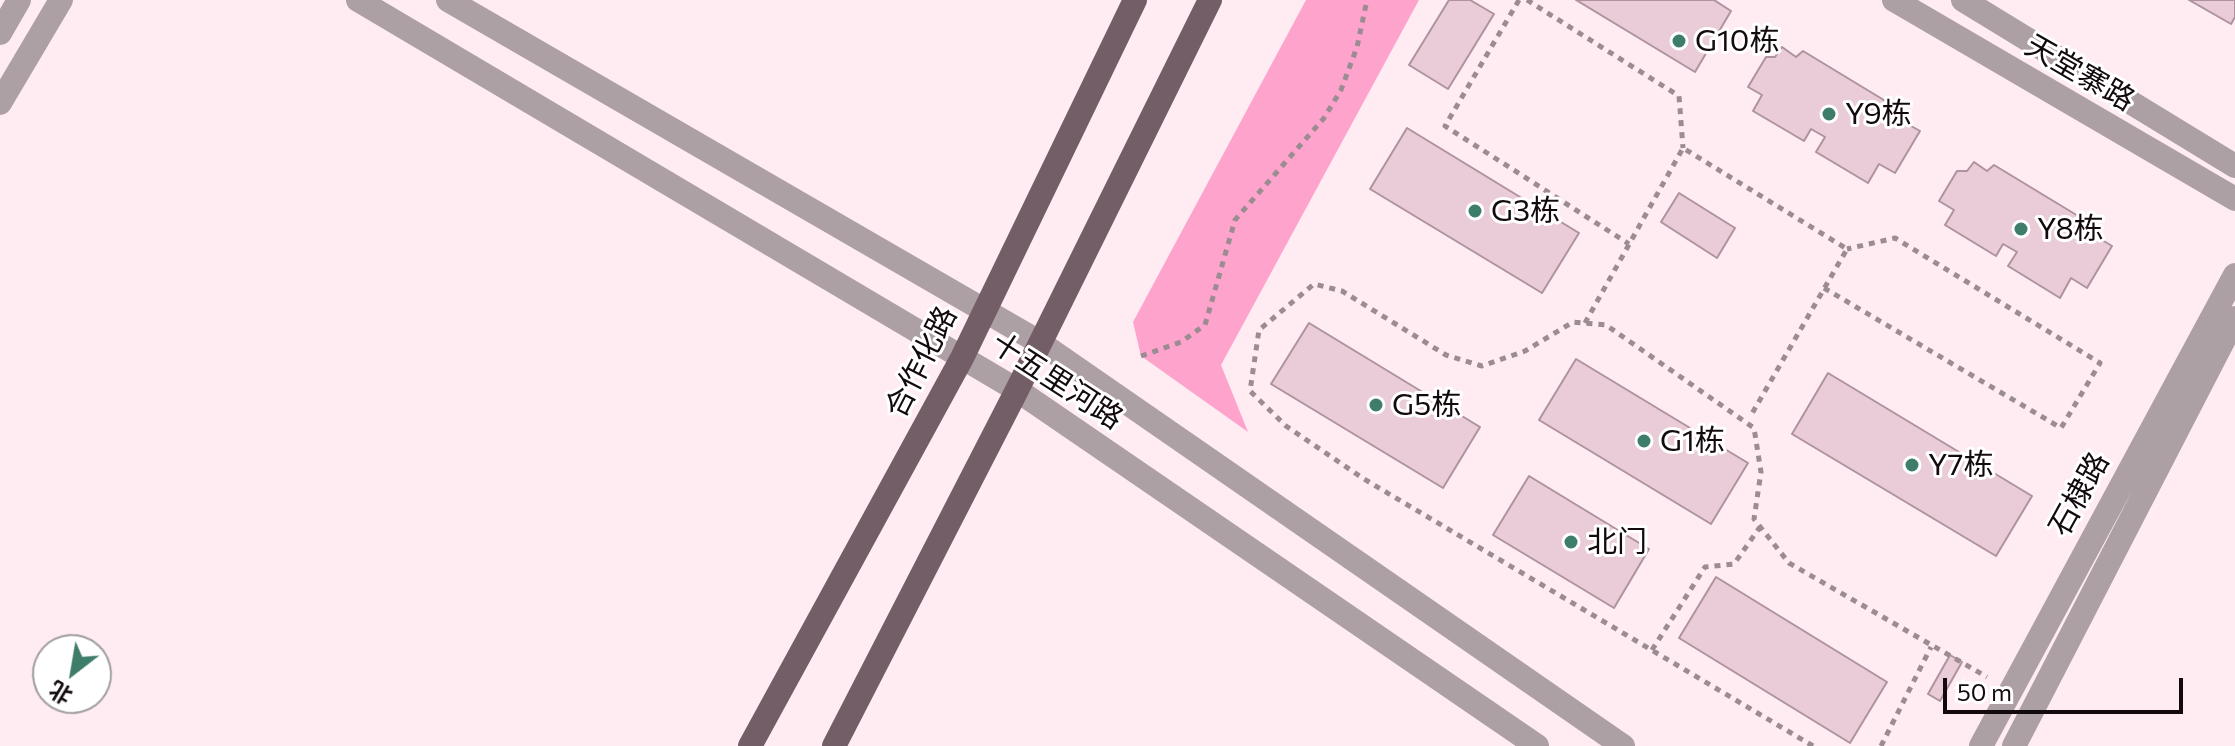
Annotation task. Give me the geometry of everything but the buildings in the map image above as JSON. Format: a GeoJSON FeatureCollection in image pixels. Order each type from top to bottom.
{"type":"FeatureCollection","features":[{"type":"Feature","properties":{"kind":"main road","name":"合作化路"},"geometry":{"type":"LineString","coordinates":[[750,746],[962,358],[1135,0]]}},
{"type":"Feature","properties":{"kind":"main road"},"geometry":{"type":"LineString","coordinates":[[834,746],[1017,390],[1210,0]]}},
{"type":"Feature","properties":{"kind":"street"},"geometry":{"type":"LineString","coordinates":[[0,33],[19,0]]}},
{"type":"Feature","properties":{"kind":"street"},"geometry":{"type":"LineString","coordinates":[[0,103],[61,0]]}},
{"type":"Feature","properties":{"kind":"street","name":"十五里河路"},"geometry":{"type":"LineString","coordinates":[[358,0],[1017,390],[1537,746]]}},
{"type":"Feature","properties":{"kind":"street","name":"十五里河路"},"geometry":{"type":"LineString","coordinates":[[448,0],[1039,342],[1623,746]]}},
{"type":"Feature","properties":{"kind":"street","name":"天堂寨路"},"geometry":{"type":"LineString","coordinates":[[1894,0],[2235,199]]}},
{"type":"Feature","properties":{"kind":"street","name":"天堂寨路"},"geometry":{"type":"LineString","coordinates":[[1963,0],[2235,166]]}},
{"type":"Feature","properties":{"kind":"street","name":"石棣路"},"geometry":{"type":"LineString","coordinates":[[1981,746],[2009,689],[2235,275]]}},
{"type":"Feature","properties":{"kind":"street","name":"石棣路"},"geometry":{"type":"LineString","coordinates":[[2014,746],[2235,318]]}},
{"type":"Feature","properties":{"kind":"path"},"geometry":{"type":"LineString","coordinates":[[1141,356],[1181,342],[1205,325],[1235,220],[1324,118],[1341,90],[1357,47],[1367,0]]}},
{"type":"Feature","properties":{"kind":"path"},"geometry":{"type":"LineString","coordinates":[[1519,0],[1445,126],[1629,244]]}},
{"type":"Feature","properties":{"kind":"path"},"geometry":{"type":"LineString","coordinates":[[1527,0],[1679,96],[1683,148],[1585,323]]}},
{"type":"Feature","properties":{"kind":"path"},"geometry":{"type":"LineString","coordinates":[[1683,148],[1847,249],[1895,238],[2100,363],[2061,428],[1824,288]]}},
{"type":"Feature","properties":{"kind":"path"},"geometry":{"type":"LineString","coordinates":[[1750,417],[1847,249]]}},
{"type":"Feature","properties":{"kind":"path"},"geometry":{"type":"LineString","coordinates":[[1813,746],[1364,479],[1286,426],[1250,391],[1259,330],[1314,284],[1342,291],[1446,355],[1482,366],[1525,351],[1573,322],[1606,325],[1754,428],[1761,472],[1754,519],[1789,563],[2009,689]]}},
{"type":"Feature","properties":{"kind":"path"},"geometry":{"type":"LineString","coordinates":[[1652,650],[1705,567],[1734,564],[1760,527]]}},
{"type":"Feature","properties":{"kind":"path"},"geometry":{"type":"LineString","coordinates":[[1881,746],[1931,647]]}},
{"type":"Feature","properties":{"kind":"shaded area"},"geometry":{"type":"Polygon","coordinates":[[[1306,0],[1419,0],[1221,365],[1248,432],[1141,356],[1133,322],[1306,0]]]}},
{"type":"Feature","properties":{"kind":"place","name":"G10栋"},"geometry":{"type":"Point","coordinates":[1679,41]}},
{"type":"Feature","properties":{"kind":"place","name":"Y9栋"},"geometry":{"type":"Point","coordinates":[1829,114]}},
{"type":"Feature","properties":{"kind":"place","name":"G3栋"},"geometry":{"type":"Point","coordinates":[1475,211]}},
{"type":"Feature","properties":{"kind":"place","name":"Y8栋"},"geometry":{"type":"Point","coordinates":[2021,229]}},
{"type":"Feature","properties":{"kind":"place","name":"G5栋"},"geometry":{"type":"Point","coordinates":[1376,405]}},
{"type":"Feature","properties":{"kind":"place","name":"G1栋"},"geometry":{"type":"Point","coordinates":[1644,441]}},
{"type":"Feature","properties":{"kind":"place","name":"Y7栋"},"geometry":{"type":"Point","coordinates":[1912,465]}},
{"type":"Feature","properties":{"kind":"place","name":"北门"},"geometry":{"type":"Point","coordinates":[1571,542]}}]}
